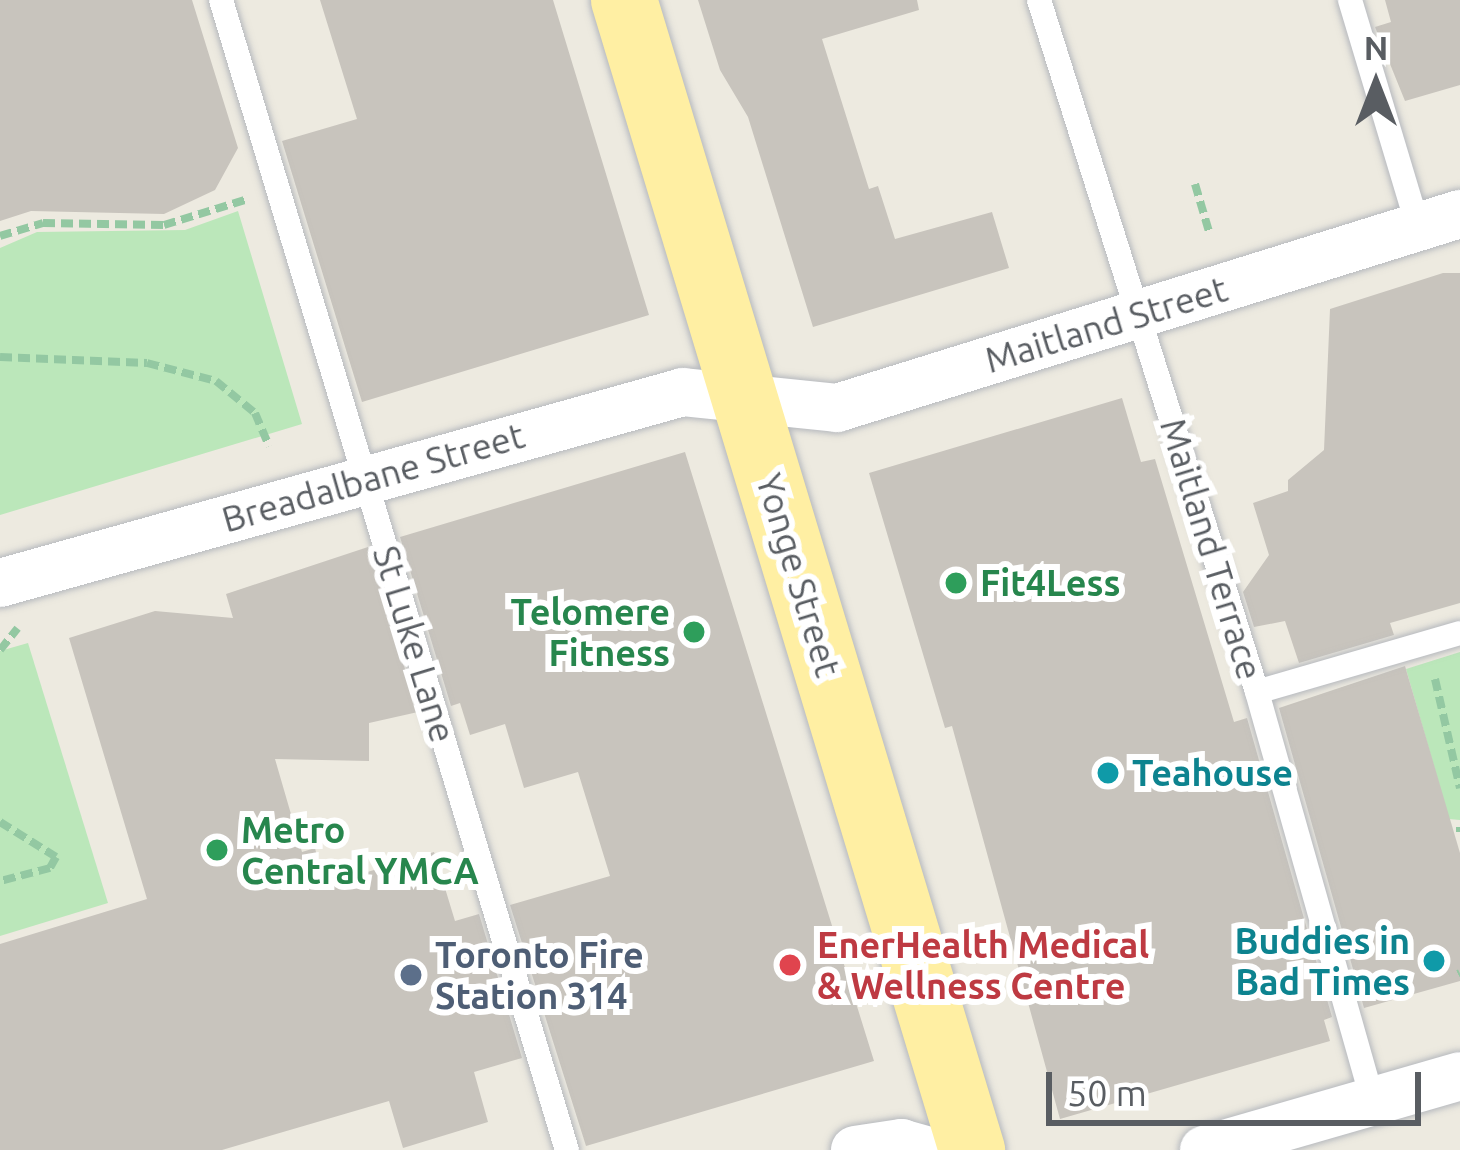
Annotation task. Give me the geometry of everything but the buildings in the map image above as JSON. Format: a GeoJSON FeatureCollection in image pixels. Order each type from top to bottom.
{"type":"FeatureCollection","features":[{"type":"Feature","properties":{"kind":"main road","name":"Yonge Street"},"geometry":{"type":"LineString","coordinates":[[624,0],[972,1150]]}},
{"type":"Feature","properties":{"kind":"street","name":"Maitland Street"},"geometry":{"type":"LineString","coordinates":[[748,404],[837,408],[1439,221]]}},
{"type":"Feature","properties":{"kind":"street","name":"Breadalbane Street"},"geometry":{"type":"LineString","coordinates":[[11,603],[365,477],[682,392],[748,404]]}},
{"type":"Feature","properties":{"kind":"street"},"geometry":{"type":"LineString","coordinates":[[1204,1150],[1460,1076]]}},
{"type":"Feature","properties":{"kind":"street"},"geometry":{"type":"LineString","coordinates":[[855,1150],[901,1144],[925,1150]]}},
{"type":"Feature","properties":{"kind":"lane","name":"St Luke Lane"},"geometry":{"type":"LineString","coordinates":[[221,0],[567,1150]]}},
{"type":"Feature","properties":{"kind":"lane","name":"Maitland Terrace"},"geometry":{"type":"LineString","coordinates":[[1039,0],[1257,692],[1373,1102]]}},
{"type":"Feature","properties":{"kind":"lane"},"geometry":{"type":"LineString","coordinates":[[1350,0],[1439,221]]}},
{"type":"Feature","properties":{"kind":"lane"},"geometry":{"type":"LineString","coordinates":[[1257,692],[1460,633]]}},
{"type":"Feature","properties":{"kind":"path"},"geometry":{"type":"LineString","coordinates":[[1195,184],[1210,236]]}},
{"type":"Feature","properties":{"kind":"path"},"geometry":{"type":"LineString","coordinates":[[0,236],[43,223],[164,224],[278,190]]}},
{"type":"Feature","properties":{"kind":"path"},"geometry":{"type":"LineString","coordinates":[[0,357],[147,363],[216,381],[255,413],[268,446]]}},
{"type":"Feature","properties":{"kind":"path"},"geometry":{"type":"LineString","coordinates":[[0,650],[11,603]]}},
{"type":"Feature","properties":{"kind":"path"},"geometry":{"type":"LineString","coordinates":[[1433,669],[1448,760],[1460,788]]}},
{"type":"Feature","properties":{"kind":"path"},"geometry":{"type":"LineString","coordinates":[[1448,760],[1460,757]]}},
{"type":"Feature","properties":{"kind":"path"},"geometry":{"type":"LineString","coordinates":[[0,822],[56,857],[50,868],[0,880]]}},
{"type":"Feature","properties":{"kind":"green space"},"geometry":{"type":"Polygon","coordinates":[[[238,211],[302,424],[0,515],[0,248],[37,232],[185,230],[238,211]]]}},
{"type":"Feature","properties":{"kind":"green space"},"geometry":{"type":"Polygon","coordinates":[[[28,643],[108,903],[0,936],[0,651],[28,643]]]}},
{"type":"Feature","properties":{"kind":"green space"},"geometry":{"type":"Polygon","coordinates":[[[1460,652],[1460,820],[1449,819],[1406,669],[1460,652]]]}},
{"type":"Feature","properties":{"kind":"place","name":"Fit4Less"},"geometry":{"type":"Point","coordinates":[956,583]}},
{"type":"Feature","properties":{"kind":"place","name":"Telomere Fitness"},"geometry":{"type":"Point","coordinates":[694,632]}},
{"type":"Feature","properties":{"kind":"place","name":"Teahouse"},"geometry":{"type":"Point","coordinates":[1108,773]}},
{"type":"Feature","properties":{"kind":"place","name":"Metro Central YMCA"},"geometry":{"type":"Point","coordinates":[217,850]}},
{"type":"Feature","properties":{"kind":"place","name":"Buddies in Bad Times"},"geometry":{"type":"Point","coordinates":[1434,961]}},
{"type":"Feature","properties":{"kind":"place","name":"EnerHealth Medical & Wellness Centre"},"geometry":{"type":"Point","coordinates":[790,965]}},
{"type":"Feature","properties":{"kind":"place","name":"Toronto Fire Station 314"},"geometry":{"type":"Point","coordinates":[411,975]}}]}
